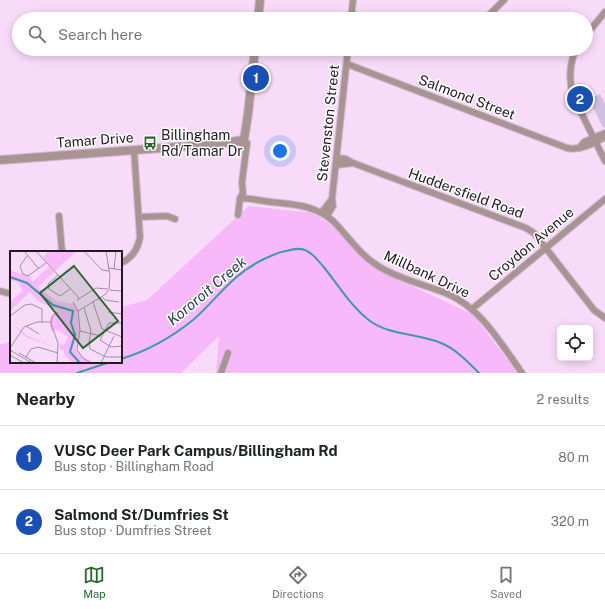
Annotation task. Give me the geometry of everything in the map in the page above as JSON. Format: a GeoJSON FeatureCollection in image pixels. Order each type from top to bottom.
{"type":"FeatureCollection","features":[{"type":"Feature","properties":{"kind":"street"},"geometry":{"type":"LineString","coordinates":[[259,12],[260,0]]}},
{"type":"Feature","properties":{"kind":"street"},"geometry":{"type":"LineString","coordinates":[[352,12],[353,0]]}},
{"type":"Feature","properties":{"kind":"street"},"geometry":{"type":"LineString","coordinates":[[492,12],[504,0]]}},
{"type":"Feature","properties":{"kind":"street"},"geometry":{"type":"LineString","coordinates":[[593,27],[605,12]]}},
{"type":"Feature","properties":{"kind":"street"},"geometry":{"type":"LineString","coordinates":[[238,215],[240,200],[238,192],[242,182],[244,143],[254,56]]}},
{"type":"Feature","properties":{"kind":"street","name":"Stevenston Street"},"geometry":{"type":"LineString","coordinates":[[324,214],[332,199],[347,56]]}},
{"type":"Feature","properties":{"kind":"street"},"geometry":{"type":"LineString","coordinates":[[573,56],[570,71],[573,96],[605,161]]}},
{"type":"Feature","properties":{"kind":"street","name":"Salmond Street"},"geometry":{"type":"LineString","coordinates":[[346,64],[567,148],[571,149],[586,146],[605,133]]}},
{"type":"Feature","properties":{"kind":"street"},"geometry":{"type":"LineString","coordinates":[[346,71],[362,71]]}},
{"type":"Feature","properties":{"kind":"street","name":"Salmond Street"},"geometry":{"type":"LineString","coordinates":[[595,140],[605,137]]}},
{"type":"Feature","properties":{"kind":"street","name":"Tamar Drive"},"geometry":{"type":"LineString","coordinates":[[0,160],[244,143]]}},
{"type":"Feature","properties":{"kind":"street"},"geometry":{"type":"LineString","coordinates":[[122,262],[133,254],[138,243],[139,217],[134,150]]}},
{"type":"Feature","properties":{"kind":"street","name":"Huddersfield Road"},"geometry":{"type":"LineString","coordinates":[[337,158],[346,159],[353,163],[526,228],[534,233],[594,310],[605,318]]}},
{"type":"Feature","properties":{"kind":"street","name":"Huddersfield Road"},"geometry":{"type":"LineString","coordinates":[[336,165],[353,163]]}},
{"type":"Feature","properties":{"kind":"street","name":"Millbank Drive"},"geometry":{"type":"LineString","coordinates":[[240,200],[252,198],[303,206],[324,214],[362,254],[378,267],[449,295],[472,309],[484,320],[522,373]]}},
{"type":"Feature","properties":{"kind":"street","name":"Croydon Avenue"},"geometry":{"type":"LineString","coordinates":[[472,309],[545,247],[605,199]]}},
{"type":"Feature","properties":{"kind":"street"},"geometry":{"type":"LineString","coordinates":[[60,216],[62,251]]}},
{"type":"Feature","properties":{"kind":"street"},"geometry":{"type":"LineString","coordinates":[[139,217],[167,216],[175,219]]}},
{"type":"Feature","properties":{"kind":"street"},"geometry":{"type":"LineString","coordinates":[[0,291],[10,294]]}},
{"type":"Feature","properties":{"kind":"street"},"geometry":{"type":"LineString","coordinates":[[221,373],[228,353]]}},
{"type":"Feature","properties":{"kind":"shaded area"},"geometry":{"type":"Polygon","coordinates":[[[249,206],[313,213],[335,227],[360,257],[386,274],[470,313],[479,322],[517,373],[216,373],[219,336],[181,373],[0,373],[0,345],[10,341],[10,363],[122,363],[122,307],[147,300],[249,206]]]}},
{"type":"Feature","properties":{"kind":"building"},"geometry":{"type":"Polygon","coordinates":[[[600,94],[605,104],[605,127],[603,128],[589,99],[600,94]]]}},
{"type":"Feature","properties":{"kind":"waterway","name":"Kororoit Creek"},"geometry":{"type":"LineString","coordinates":[[122,359],[150,348],[185,326],[193,320],[234,279],[253,265],[277,253],[300,249],[307,251],[315,257],[356,309],[370,321],[378,326],[396,332],[423,337],[441,343],[462,356],[479,373]]}},
{"type":"Feature","properties":{"kind":"waterway","name":"Kororoit Creek"},"geometry":{"type":"LineString","coordinates":[[77,373],[107,363]]}},
{"type":"Feature","properties":{"kind":"place","name":"VUSC Deer Park Campus/Billingham Rd"},"geometry":{"type":"Point","coordinates":[256,78]}},
{"type":"Feature","properties":{"kind":"place","name":"Salmond St/Dumfries St"},"geometry":{"type":"Point","coordinates":[580,99]}},
{"type":"Feature","properties":{"kind":"place","name":"Billingham Rd/Tamar Dr"},"geometry":{"type":"Point","coordinates":[150,143]}}]}
